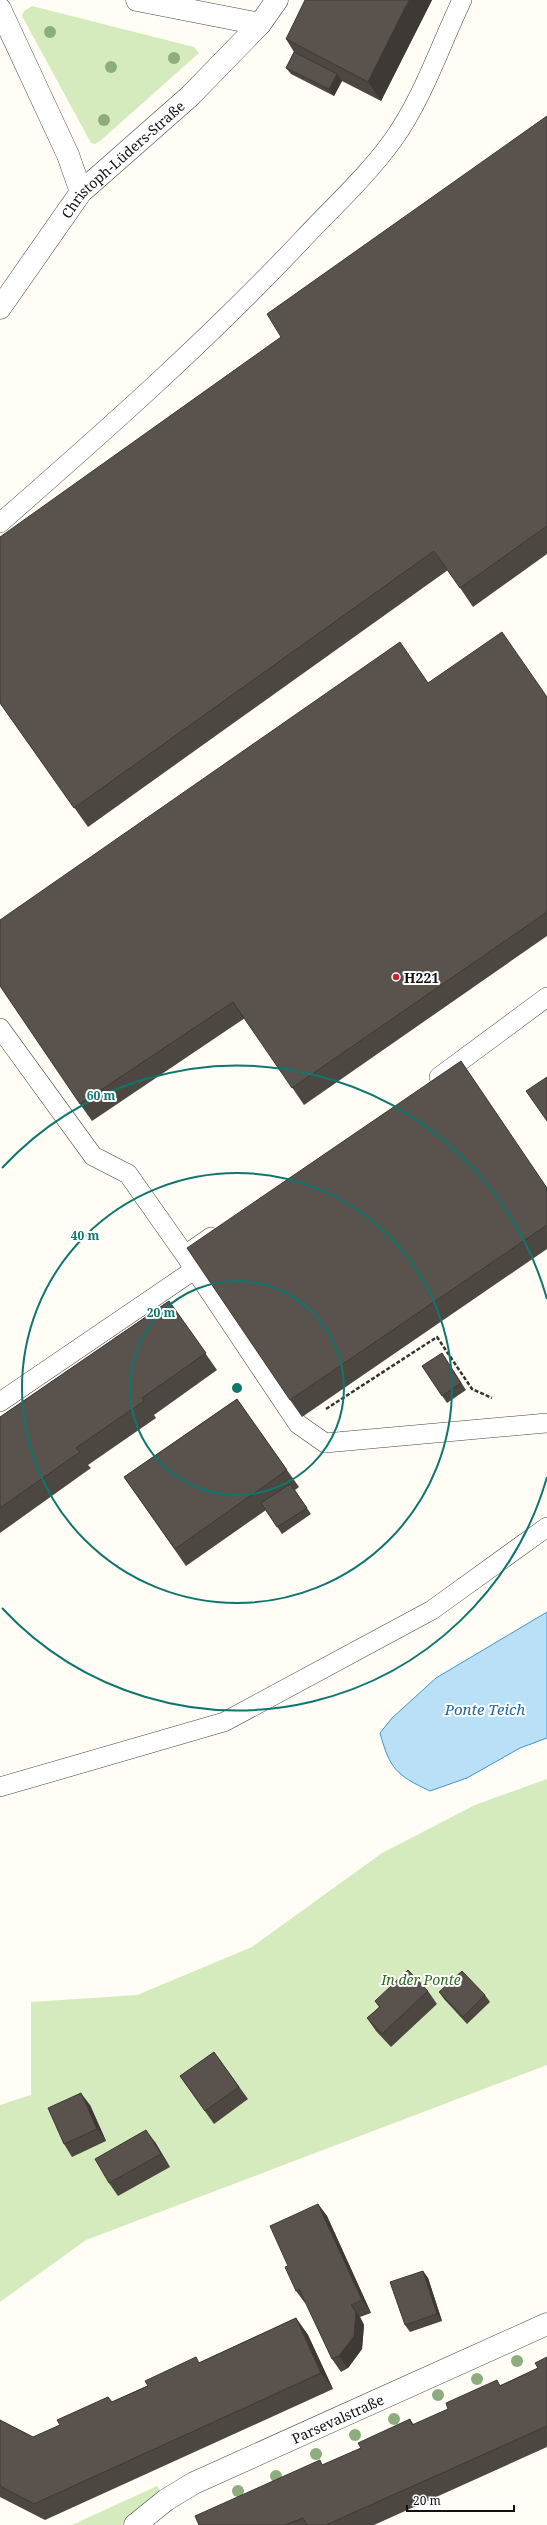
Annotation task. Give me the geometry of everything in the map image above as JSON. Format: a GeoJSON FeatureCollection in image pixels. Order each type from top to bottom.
{"type":"FeatureCollection","features":[{"type":"Feature","properties":{"kind":"street"},"geometry":{"type":"LineString","coordinates":[[137,0],[260,24]]}},
{"type":"Feature","properties":{"kind":"street","name":"Christoph-Lüders-Straße"},"geometry":{"type":"LineString","coordinates":[[0,308],[81,192],[190,96],[260,24],[277,0]]}},
{"type":"Feature","properties":{"kind":"street"},"geometry":{"type":"LineString","coordinates":[[0,9],[68,155],[81,192]]}},
{"type":"Feature","properties":{"kind":"street","name":"Parsevalstraße"},"geometry":{"type":"LineString","coordinates":[[136,2525],[166,2500],[194,2483],[547,2324]]}},
{"type":"Feature","properties":{"kind":"lane"},"geometry":{"type":"LineString","coordinates":[[0,523],[84,450],[257,287],[361,178],[393,139],[400,128],[462,0]]}},
{"type":"Feature","properties":{"kind":"lane"},"geometry":{"type":"LineString","coordinates":[[425,1087],[547,997]]}},
{"type":"Feature","properties":{"kind":"lane"},"geometry":{"type":"LineString","coordinates":[[0,1028],[93,1156],[128,1174],[190,1262],[298,1424],[326,1443],[547,1423]]}},
{"type":"Feature","properties":{"kind":"lane"},"geometry":{"type":"LineString","coordinates":[[0,1402],[190,1262],[224,1228]]}},
{"type":"Feature","properties":{"kind":"lane"},"geometry":{"type":"LineString","coordinates":[[0,1787],[224,1722],[432,1610],[547,1527]]}},
{"type":"Feature","properties":{"kind":"path"},"geometry":{"type":"LineString","coordinates":[[312,1433],[317,1415],[437,1337],[472,1389],[496,1400]]}},
{"type":"Feature","properties":{"kind":"green space"},"geometry":{"type":"Polygon","coordinates":[[[32,6],[194,47],[199,53],[100,141],[95,144],[91,143],[22,16],[24,11],[32,6]]]}},
{"type":"Feature","properties":{"kind":"green space","name":"In der Ponte"},"geometry":{"type":"Polygon","coordinates":[[[547,1779],[547,2065],[86,2240],[0,2302],[0,2105],[31,2095],[31,2002],[137,1995],[252,1947],[382,1853],[475,1805],[547,1779]]]}},
{"type":"Feature","properties":{"kind":"green space"},"geometry":{"type":"Polygon","coordinates":[[[157,2486],[162,2493],[133,2513],[122,2525],[72,2525],[157,2486]]]}},
{"type":"Feature","properties":{"kind":"water","name":"Ponte Teich"},"geometry":{"type":"Polygon","coordinates":[[[547,1612],[547,1738],[520,1748],[467,1778],[430,1791],[409,1780],[396,1770],[387,1755],[380,1733],[392,1718],[436,1678],[547,1612]]]}},
{"type":"Feature","properties":{"kind":"building"},"geometry":{"type":"Polygon","coordinates":[[[305,0],[409,0],[368,82],[286,39],[305,0]]]}},
{"type":"Feature","properties":{"kind":"building"},"geometry":{"type":"Polygon","coordinates":[[[294,52],[337,74],[329,89],[286,68],[294,52]]]}},
{"type":"Feature","properties":{"kind":"building"},"geometry":{"type":"Polygon","coordinates":[[[547,116],[547,526],[460,588],[434,551],[74,808],[0,703],[0,537],[281,337],[267,314],[547,116]]]}},
{"type":"Feature","properties":{"kind":"building"},"geometry":{"type":"Polygon","coordinates":[[[502,632],[547,697],[547,912],[292,1088],[233,1002],[80,1104],[0,986],[0,920],[400,642],[428,683],[502,632]]]}},
{"type":"Feature","properties":{"kind":"building"},"geometry":{"type":"Polygon","coordinates":[[[461,1061],[547,1188],[547,1225],[290,1400],[187,1248],[461,1061]]]}},
{"type":"Feature","properties":{"kind":"building"},"geometry":{"type":"Polygon","coordinates":[[[547,1077],[547,1121],[526,1091],[547,1077]]]}},
{"type":"Feature","properties":{"kind":"building"},"geometry":{"type":"Polygon","coordinates":[[[169,1301],[206,1353],[142,1398],[144,1401],[76,1448],[80,1452],[0,1508],[0,1417],[169,1301]]]}},
{"type":"Feature","properties":{"kind":"building"},"geometry":{"type":"Polygon","coordinates":[[[442,1353],[461,1383],[442,1396],[422,1366],[442,1353]]]}},
{"type":"Feature","properties":{"kind":"building"},"geometry":{"type":"Polygon","coordinates":[[[237,1399],[287,1470],[175,1549],[124,1477],[237,1399]]]}},
{"type":"Feature","properties":{"kind":"building"},"geometry":{"type":"Polygon","coordinates":[[[290,1484],[307,1508],[277,1527],[261,1503],[290,1484]]]}},
{"type":"Feature","properties":{"kind":"building"},"geometry":{"type":"Polygon","coordinates":[[[408,1970],[428,1991],[382,2034],[367,2018],[380,2007],[375,2001],[408,1970]]]}},
{"type":"Feature","properties":{"kind":"building"},"geometry":{"type":"Polygon","coordinates":[[[462,1971],[485,1995],[463,2017],[439,1992],[462,1971]]]}},
{"type":"Feature","properties":{"kind":"building"},"geometry":{"type":"Polygon","coordinates":[[[214,2052],[239,2087],[205,2111],[180,2076],[214,2052]]]}},
{"type":"Feature","properties":{"kind":"building"},"geometry":{"type":"Polygon","coordinates":[[[81,2093],[97,2129],[64,2144],[48,2108],[81,2093]]]}},
{"type":"Feature","properties":{"kind":"building"},"geometry":{"type":"Polygon","coordinates":[[[146,2130],[161,2154],[109,2183],[95,2159],[146,2130]]]}},
{"type":"Feature","properties":{"kind":"building"},"geometry":{"type":"Polygon","coordinates":[[[318,2204],[362,2300],[351,2305],[356,2312],[354,2336],[339,2356],[332,2359],[299,2289],[296,2291],[285,2267],[288,2266],[270,2226],[318,2204]]]}},
{"type":"Feature","properties":{"kind":"building"},"geometry":{"type":"Polygon","coordinates":[[[423,2271],[437,2314],[405,2325],[390,2282],[423,2271]]]}},
{"type":"Feature","properties":{"kind":"building"},"geometry":{"type":"Polygon","coordinates":[[[296,2318],[321,2373],[34,2504],[0,2486],[0,2420],[33,2437],[60,2425],[57,2420],[108,2397],[112,2402],[148,2386],[145,2381],[196,2357],[199,2363],[296,2318]]]}},
{"type":"Feature","properties":{"kind":"building"},"geometry":{"type":"Polygon","coordinates":[[[547,2357],[547,2426],[326,2525],[307,2525],[303,2518],[285,2525],[199,2525],[195,2516],[320,2460],[322,2465],[361,2448],[358,2443],[410,2419],[412,2425],[448,2409],[446,2403],[497,2380],[500,2386],[538,2368],[535,2363],[547,2357]]]}},
{"type":"Feature","properties":{"kind":"place","name":"H221"},"geometry":{"type":"Point","coordinates":[396,977]}}]}
